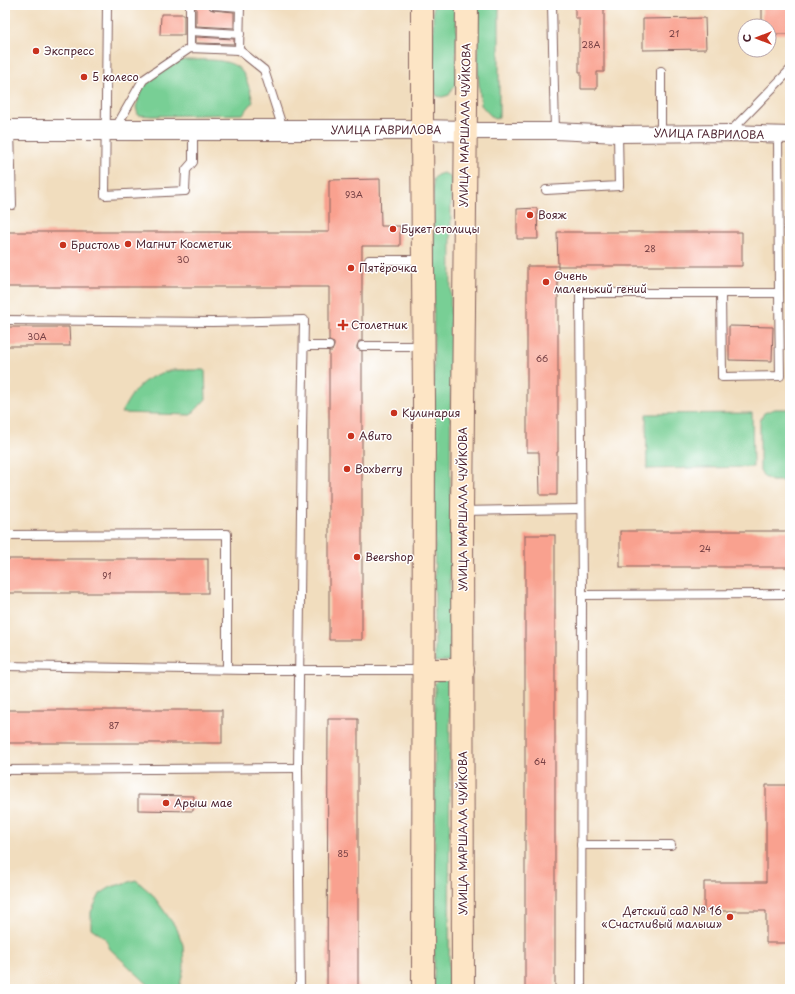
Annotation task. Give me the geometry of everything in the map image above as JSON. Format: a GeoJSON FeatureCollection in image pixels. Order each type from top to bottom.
{"type":"FeatureCollection","features":[{"type":"Feature","properties":{"kind":"main road"},"geometry":{"type":"LineString","coordinates":[[422,5],[424,346],[423,989]]}},
{"type":"Feature","properties":{"kind":"main road","name":"УЛИЦА МАРШАЛА ЧУЙКОВА"},"geometry":{"type":"LineString","coordinates":[[463,989],[462,511],[467,5]]}},
{"type":"Feature","properties":{"kind":"main road"},"geometry":{"type":"LineString","coordinates":[[423,670],[463,670]]}},
{"type":"Feature","properties":{"kind":"street","name":"УЛИЦА ГАВРИЛОВА"},"geometry":{"type":"LineString","coordinates":[[8,130],[422,130],[555,131],[618,134],[729,133],[784,135]]}},
{"type":"Feature","properties":{"kind":"lane"},"geometry":{"type":"LineString","coordinates":[[107,5],[111,130],[105,195],[185,191],[186,170],[193,162],[193,130]]}},
{"type":"Feature","properties":{"kind":"lane"},"geometry":{"type":"LineString","coordinates":[[190,5],[190,48]]}},
{"type":"Feature","properties":{"kind":"lane"},"geometry":{"type":"LineString","coordinates":[[213,5],[240,6],[239,50]]}},
{"type":"Feature","properties":{"kind":"lane"},"geometry":{"type":"LineString","coordinates":[[552,5],[555,131]]}},
{"type":"Feature","properties":{"kind":"lane"},"geometry":{"type":"LineString","coordinates":[[190,31],[240,34]]}},
{"type":"Feature","properties":{"kind":"lane"},"geometry":{"type":"LineString","coordinates":[[111,130],[143,80],[190,48],[239,50],[264,70],[284,130]]}},
{"type":"Feature","properties":{"kind":"lane"},"geometry":{"type":"LineString","coordinates":[[729,133],[790,70]]}},
{"type":"Feature","properties":{"kind":"lane"},"geometry":{"type":"LineString","coordinates":[[661,71],[661,133]]}},
{"type":"Feature","properties":{"kind":"lane"},"geometry":{"type":"LineString","coordinates":[[8,130],[12,205]]}},
{"type":"Feature","properties":{"kind":"lane"},"geometry":{"type":"LineString","coordinates":[[546,190],[619,186],[618,134]]}},
{"type":"Feature","properties":{"kind":"lane"},"geometry":{"type":"LineString","coordinates":[[720,293],[722,377],[780,376],[779,293],[784,135]]}},
{"type":"Feature","properties":{"kind":"lane"},"geometry":{"type":"LineString","coordinates":[[369,260],[423,260]]}},
{"type":"Feature","properties":{"kind":"lane"},"geometry":{"type":"LineString","coordinates":[[581,989],[582,595],[580,293],[779,293]]}},
{"type":"Feature","properties":{"kind":"lane"},"geometry":{"type":"LineString","coordinates":[[5,320],[212,322],[304,320],[298,768],[300,989]]}},
{"type":"Feature","properties":{"kind":"lane"},"geometry":{"type":"LineString","coordinates":[[304,346],[329,346]]}},
{"type":"Feature","properties":{"kind":"lane"},"geometry":{"type":"LineString","coordinates":[[362,346],[424,346]]}},
{"type":"Feature","properties":{"kind":"lane"},"geometry":{"type":"LineString","coordinates":[[462,511],[581,509]]}},
{"type":"Feature","properties":{"kind":"lane"},"geometry":{"type":"LineString","coordinates":[[5,535],[227,534],[227,669]]}},
{"type":"Feature","properties":{"kind":"lane"},"geometry":{"type":"LineString","coordinates":[[582,595],[790,594]]}},
{"type":"Feature","properties":{"kind":"lane"},"geometry":{"type":"LineString","coordinates":[[5,666],[423,670]]}},
{"type":"Feature","properties":{"kind":"lane"},"geometry":{"type":"LineString","coordinates":[[5,770],[298,768]]}},
{"type":"Feature","properties":{"kind":"lane"},"geometry":{"type":"LineString","coordinates":[[581,845],[671,845]]}},
{"type":"Feature","properties":{"kind":"green space"},"geometry":{"type":"Polygon","coordinates":[[[433,5],[457,5],[456,83],[449,95],[442,97],[437,96],[433,90],[433,5]]]}},
{"type":"Feature","properties":{"kind":"green space"},"geometry":{"type":"Polygon","coordinates":[[[478,5],[499,5],[499,118],[495,119],[481,105],[478,75],[478,5]]]}},
{"type":"Feature","properties":{"kind":"green space"},"geometry":{"type":"Polygon","coordinates":[[[217,60],[232,64],[243,73],[253,102],[243,114],[138,115],[136,107],[140,94],[148,78],[167,62],[217,60]]]}},
{"type":"Feature","properties":{"kind":"green space"},"geometry":{"type":"Polygon","coordinates":[[[443,173],[451,178],[450,661],[435,662],[433,179],[437,175],[443,173]]]}},
{"type":"Feature","properties":{"kind":"green space"},"geometry":{"type":"Polygon","coordinates":[[[173,370],[205,370],[206,399],[191,415],[121,413],[131,396],[141,384],[154,376],[173,370]]]}},
{"type":"Feature","properties":{"kind":"green space"},"geometry":{"type":"Polygon","coordinates":[[[775,409],[790,409],[790,481],[772,481],[764,477],[760,470],[760,421],[764,413],[775,409]]]}},
{"type":"Feature","properties":{"kind":"green space"},"geometry":{"type":"Polygon","coordinates":[[[752,413],[753,467],[647,469],[646,414],[752,413]]]}},
{"type":"Feature","properties":{"kind":"green space"},"geometry":{"type":"Polygon","coordinates":[[[447,680],[450,682],[449,989],[434,989],[435,683],[437,681],[447,680]]]}},
{"type":"Feature","properties":{"kind":"green space"},"geometry":{"type":"Polygon","coordinates":[[[136,880],[152,894],[177,929],[183,945],[184,967],[179,989],[153,989],[110,949],[105,938],[91,928],[91,912],[100,894],[111,887],[136,880]]]}},
{"type":"Feature","properties":{"kind":"building"},"geometry":{"type":"Polygon","coordinates":[[[196,5],[208,5],[210,9],[213,10],[234,12],[234,28],[196,26],[196,5]]]}},
{"type":"Feature","properties":{"kind":"building"},"geometry":{"type":"Polygon","coordinates":[[[575,5],[604,5],[604,72],[597,72],[597,89],[581,89],[581,72],[579,72],[579,18],[575,18],[575,5]]]}},
{"type":"Feature","properties":{"kind":"building"},"geometry":{"type":"Polygon","coordinates":[[[762,5],[790,5],[790,34],[777,34],[777,18],[762,18],[762,5]]]}},
{"type":"Feature","properties":{"kind":"building"},"geometry":{"type":"Polygon","coordinates":[[[161,14],[184,14],[184,35],[160,35],[161,14]]]}},
{"type":"Feature","properties":{"kind":"building"},"geometry":{"type":"Polygon","coordinates":[[[705,18],[706,49],[643,50],[643,19],[705,18]]]}},
{"type":"Feature","properties":{"kind":"building"},"geometry":{"type":"Polygon","coordinates":[[[196,37],[234,39],[234,44],[196,43],[196,37]]]}},
{"type":"Feature","properties":{"kind":"building"},"geometry":{"type":"Polygon","coordinates":[[[380,179],[381,226],[400,226],[400,246],[362,246],[362,341],[359,341],[357,349],[362,351],[362,640],[329,640],[329,351],[332,351],[334,343],[329,341],[329,287],[5,287],[5,232],[329,232],[329,180],[380,179]]]}},
{"type":"Feature","properties":{"kind":"building"},"geometry":{"type":"Polygon","coordinates":[[[537,208],[538,239],[517,239],[517,209],[537,208]]]}},
{"type":"Feature","properties":{"kind":"building"},"geometry":{"type":"Polygon","coordinates":[[[557,232],[742,232],[742,266],[558,266],[557,232]]]}},
{"type":"Feature","properties":{"kind":"building"},"geometry":{"type":"Polygon","coordinates":[[[527,266],[558,266],[557,495],[540,495],[539,452],[527,452],[527,266]]]}},
{"type":"Feature","properties":{"kind":"building"},"geometry":{"type":"Polygon","coordinates":[[[729,326],[773,327],[772,361],[729,360],[729,326]]]}},
{"type":"Feature","properties":{"kind":"building"},"geometry":{"type":"Polygon","coordinates":[[[5,327],[69,327],[70,346],[5,346],[5,327]]]}},
{"type":"Feature","properties":{"kind":"building"},"geometry":{"type":"Polygon","coordinates":[[[620,531],[790,531],[790,567],[620,567],[620,531]]]}},
{"type":"Feature","properties":{"kind":"building"},"geometry":{"type":"Polygon","coordinates":[[[525,535],[555,535],[555,989],[525,989],[525,535]]]}},
{"type":"Feature","properties":{"kind":"building"},"geometry":{"type":"Polygon","coordinates":[[[5,559],[208,559],[208,593],[5,593],[5,559]]]}},
{"type":"Feature","properties":{"kind":"building"},"geometry":{"type":"Polygon","coordinates":[[[5,710],[222,710],[222,743],[5,743],[5,710]]]}},
{"type":"Feature","properties":{"kind":"building"},"geometry":{"type":"Polygon","coordinates":[[[328,719],[358,719],[358,989],[327,989],[328,719]]]}},
{"type":"Feature","properties":{"kind":"building"},"geometry":{"type":"Polygon","coordinates":[[[766,785],[790,785],[790,943],[766,943],[766,911],[704,911],[704,882],[766,882],[766,785]]]}},
{"type":"Feature","properties":{"kind":"building"},"geometry":{"type":"Polygon","coordinates":[[[138,795],[194,796],[193,811],[138,810],[138,795]]]}},
{"type":"Feature","properties":{"kind":"place","name":"Экспресс"},"geometry":{"type":"Point","coordinates":[36,51]}},
{"type":"Feature","properties":{"kind":"place","name":"5 колесо"},"geometry":{"type":"Point","coordinates":[84,77]}},
{"type":"Feature","properties":{"kind":"place","name":"Вояж"},"geometry":{"type":"Point","coordinates":[530,215]}},
{"type":"Feature","properties":{"kind":"place","name":"Букет столицы"},"geometry":{"type":"Point","coordinates":[393,229]}},
{"type":"Feature","properties":{"kind":"place","name":"Магнит Косметик"},"geometry":{"type":"Point","coordinates":[128,244]}},
{"type":"Feature","properties":{"kind":"place","name":"Бристоль"},"geometry":{"type":"Point","coordinates":[63,245]}},
{"type":"Feature","properties":{"kind":"place","name":"Пятёрочка"},"geometry":{"type":"Point","coordinates":[351,268]}},
{"type":"Feature","properties":{"kind":"place","name":"Очень маленький гений"},"geometry":{"type":"Point","coordinates":[546,282]}},
{"type":"Feature","properties":{"kind":"place","name":"Столетник"},"geometry":{"type":"Point","coordinates":[343,325]}},
{"type":"Feature","properties":{"kind":"place","name":"Кулинария"},"geometry":{"type":"Point","coordinates":[394,413]}},
{"type":"Feature","properties":{"kind":"place","name":"Авито"},"geometry":{"type":"Point","coordinates":[351,436]}},
{"type":"Feature","properties":{"kind":"place","name":"Boxberry"},"geometry":{"type":"Point","coordinates":[347,469]}},
{"type":"Feature","properties":{"kind":"place","name":"Beershop"},"geometry":{"type":"Point","coordinates":[357,557]}},
{"type":"Feature","properties":{"kind":"place","name":"Арыш мае"},"geometry":{"type":"Point","coordinates":[166,803]}},
{"type":"Feature","properties":{"kind":"place","name":"Детский сад № 16 «Счастливый малыш»"},"geometry":{"type":"Point","coordinates":[730,917]}}]}
